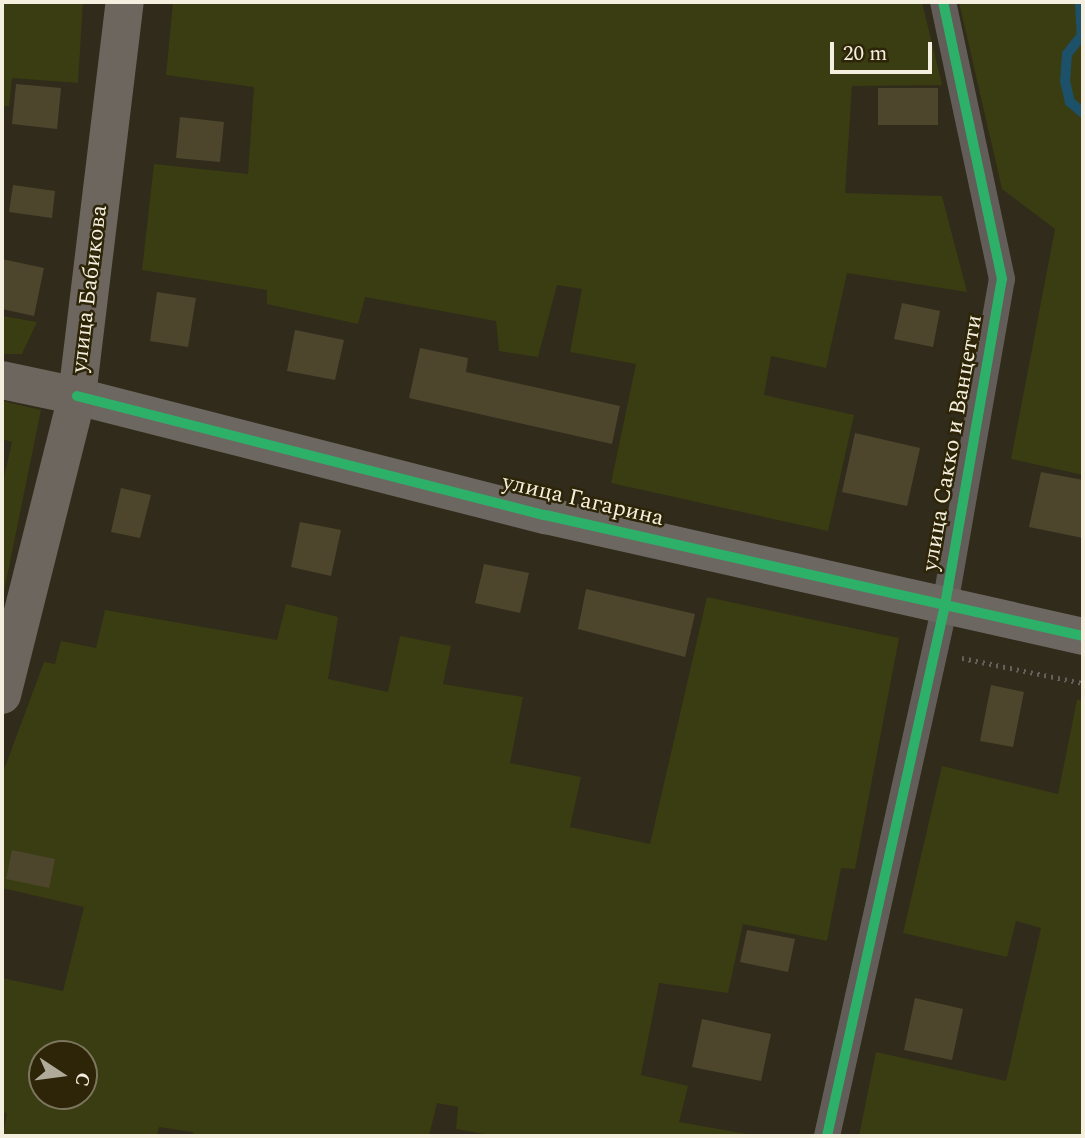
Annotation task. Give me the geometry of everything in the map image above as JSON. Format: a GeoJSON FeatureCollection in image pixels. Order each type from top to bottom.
{"type":"FeatureCollection","features":[{"type":"Feature","properties":{"kind":"main road","name":"улица Бабикова"},"geometry":{"type":"LineString","coordinates":[[2,695],[77,396],[125,2]]}},
{"type":"Feature","properties":{"kind":"main road","name":"улица Гагарина"},"geometry":{"type":"LineString","coordinates":[[2,380],[77,396]]}},
{"type":"Feature","properties":{"kind":"street","name":"улица Сакко и Ванцетти"},"geometry":{"type":"LineString","coordinates":[[827,1136],[945,605],[1002,279],[943,2]]}},
{"type":"Feature","properties":{"kind":"street","name":"улица Гагарина"},"geometry":{"type":"LineString","coordinates":[[77,396],[545,514],[1083,636]]}},
{"type":"Feature","properties":{"kind":"path"},"geometry":{"type":"LineString","coordinates":[[934,652],[1083,683]]}},
{"type":"Feature","properties":{"kind":"green space"},"geometry":{"type":"Polygon","coordinates":[[[2,2],[83,2],[78,83],[12,78],[9,106],[2,106],[2,2]]]}},
{"type":"Feature","properties":{"kind":"green space"},"geometry":{"type":"Polygon","coordinates":[[[173,2],[922,2],[942,85],[852,86],[845,193],[942,196],[967,292],[847,273],[826,368],[771,356],[764,395],[854,415],[828,531],[611,483],[636,364],[570,352],[582,289],[557,285],[538,357],[499,351],[496,321],[365,297],[358,324],[267,304],[267,290],[142,270],[154,164],[248,174],[254,87],[166,75],[173,2]]]}},
{"type":"Feature","properties":{"kind":"green space"},"geometry":{"type":"Polygon","coordinates":[[[959,2],[1083,2],[1083,475],[1011,459],[1055,229],[1002,189],[959,2]]]}},
{"type":"Feature","properties":{"kind":"green space"},"geometry":{"type":"Polygon","coordinates":[[[2,316],[37,322],[22,354],[2,354],[2,316]]]}},
{"type":"Feature","properties":{"kind":"green space"},"geometry":{"type":"Polygon","coordinates":[[[2,401],[41,410],[2,601],[2,486],[12,442],[2,439],[2,401]]]}},
{"type":"Feature","properties":{"kind":"green space"},"geometry":{"type":"Polygon","coordinates":[[[707,597],[899,638],[855,869],[841,868],[827,941],[743,924],[728,993],[659,983],[641,1075],[688,1086],[679,1122],[759,1136],[495,1136],[456,1129],[458,1107],[437,1103],[429,1136],[193,1136],[193,1132],[159,1127],[157,1136],[3,1136],[7,1113],[2,1112],[2,978],[63,991],[84,907],[2,888],[2,775],[44,662],[55,664],[61,641],[96,648],[105,610],[277,640],[286,604],[338,617],[328,679],[388,692],[400,636],[451,646],[443,684],[523,697],[510,763],[581,777],[570,827],[650,844],[707,597]]]}},
{"type":"Feature","properties":{"kind":"green space"},"geometry":{"type":"Polygon","coordinates":[[[1077,700],[1083,700],[1083,1136],[859,1136],[876,1052],[1006,1081],[1041,928],[1016,921],[1007,957],[903,933],[942,766],[1058,794],[1077,700]]]}},
{"type":"Feature","properties":{"kind":"building"},"geometry":{"type":"Polygon","coordinates":[[[16,84],[61,88],[57,129],[12,124],[16,84]]]}},
{"type":"Feature","properties":{"kind":"building"},"geometry":{"type":"Polygon","coordinates":[[[878,88],[938,88],[938,125],[878,125],[878,88]]]}},
{"type":"Feature","properties":{"kind":"building"},"geometry":{"type":"Polygon","coordinates":[[[180,117],[224,122],[220,162],[176,158],[180,117]]]}},
{"type":"Feature","properties":{"kind":"building"},"geometry":{"type":"Polygon","coordinates":[[[13,185],[55,191],[52,218],[9,212],[13,185]]]}},
{"type":"Feature","properties":{"kind":"building"},"geometry":{"type":"Polygon","coordinates":[[[2,259],[44,268],[34,316],[2,309],[2,259]]]}},
{"type":"Feature","properties":{"kind":"building"},"geometry":{"type":"Polygon","coordinates":[[[157,292],[196,298],[188,347],[150,341],[157,292]]]}},
{"type":"Feature","properties":{"kind":"building"},"geometry":{"type":"Polygon","coordinates":[[[902,303],[940,311],[933,347],[894,339],[902,303]]]}},
{"type":"Feature","properties":{"kind":"building"},"geometry":{"type":"Polygon","coordinates":[[[295,330],[344,340],[335,380],[287,371],[295,330]]]}},
{"type":"Feature","properties":{"kind":"building"},"geometry":{"type":"Polygon","coordinates":[[[420,348],[468,358],[466,372],[620,406],[612,444],[409,398],[420,348]]]}},
{"type":"Feature","properties":{"kind":"building"},"geometry":{"type":"Polygon","coordinates":[[[855,433],[920,448],[907,506],[842,492],[855,433]]]}},
{"type":"Feature","properties":{"kind":"building"},"geometry":{"type":"Polygon","coordinates":[[[1041,472],[1083,480],[1083,538],[1029,527],[1041,472]]]}},
{"type":"Feature","properties":{"kind":"building"},"geometry":{"type":"Polygon","coordinates":[[[121,488],[151,495],[140,538],[111,532],[121,488]]]}},
{"type":"Feature","properties":{"kind":"building"},"geometry":{"type":"Polygon","coordinates":[[[300,522],[341,530],[331,576],[291,567],[300,522]]]}},
{"type":"Feature","properties":{"kind":"building"},"geometry":{"type":"Polygon","coordinates":[[[484,564],[529,573],[520,613],[475,603],[484,564]]]}},
{"type":"Feature","properties":{"kind":"building"},"geometry":{"type":"Polygon","coordinates":[[[586,589],[695,614],[685,657],[578,629],[586,589]]]}},
{"type":"Feature","properties":{"kind":"building"},"geometry":{"type":"Polygon","coordinates":[[[991,685],[1024,692],[1013,747],[980,741],[991,685]]]}},
{"type":"Feature","properties":{"kind":"building"},"geometry":{"type":"Polygon","coordinates":[[[12,850],[55,859],[49,888],[6,879],[12,850]]]}},
{"type":"Feature","properties":{"kind":"building"},"geometry":{"type":"Polygon","coordinates":[[[747,930],[795,939],[788,972],[740,962],[747,930]]]}},
{"type":"Feature","properties":{"kind":"building"},"geometry":{"type":"Polygon","coordinates":[[[915,998],[963,1009],[952,1060],[904,1050],[915,998]]]}},
{"type":"Feature","properties":{"kind":"building"},"geometry":{"type":"Polygon","coordinates":[[[702,1019],[771,1034],[761,1081],[692,1067],[702,1019]]]}},
{"type":"Feature","properties":{"kind":"waterway"},"geometry":{"type":"LineString","coordinates":[[1080,2],[1082,35],[1067,54],[1065,81],[1070,102],[1083,113]]}},
{"type":"Feature","properties":{"kind":"cycle path"},"geometry":{"type":"LineString","coordinates":[[827,1136],[945,605],[1002,279],[943,2]]}},
{"type":"Feature","properties":{"kind":"cycle path"},"geometry":{"type":"LineString","coordinates":[[77,396],[545,515],[1083,636]]}}]}
